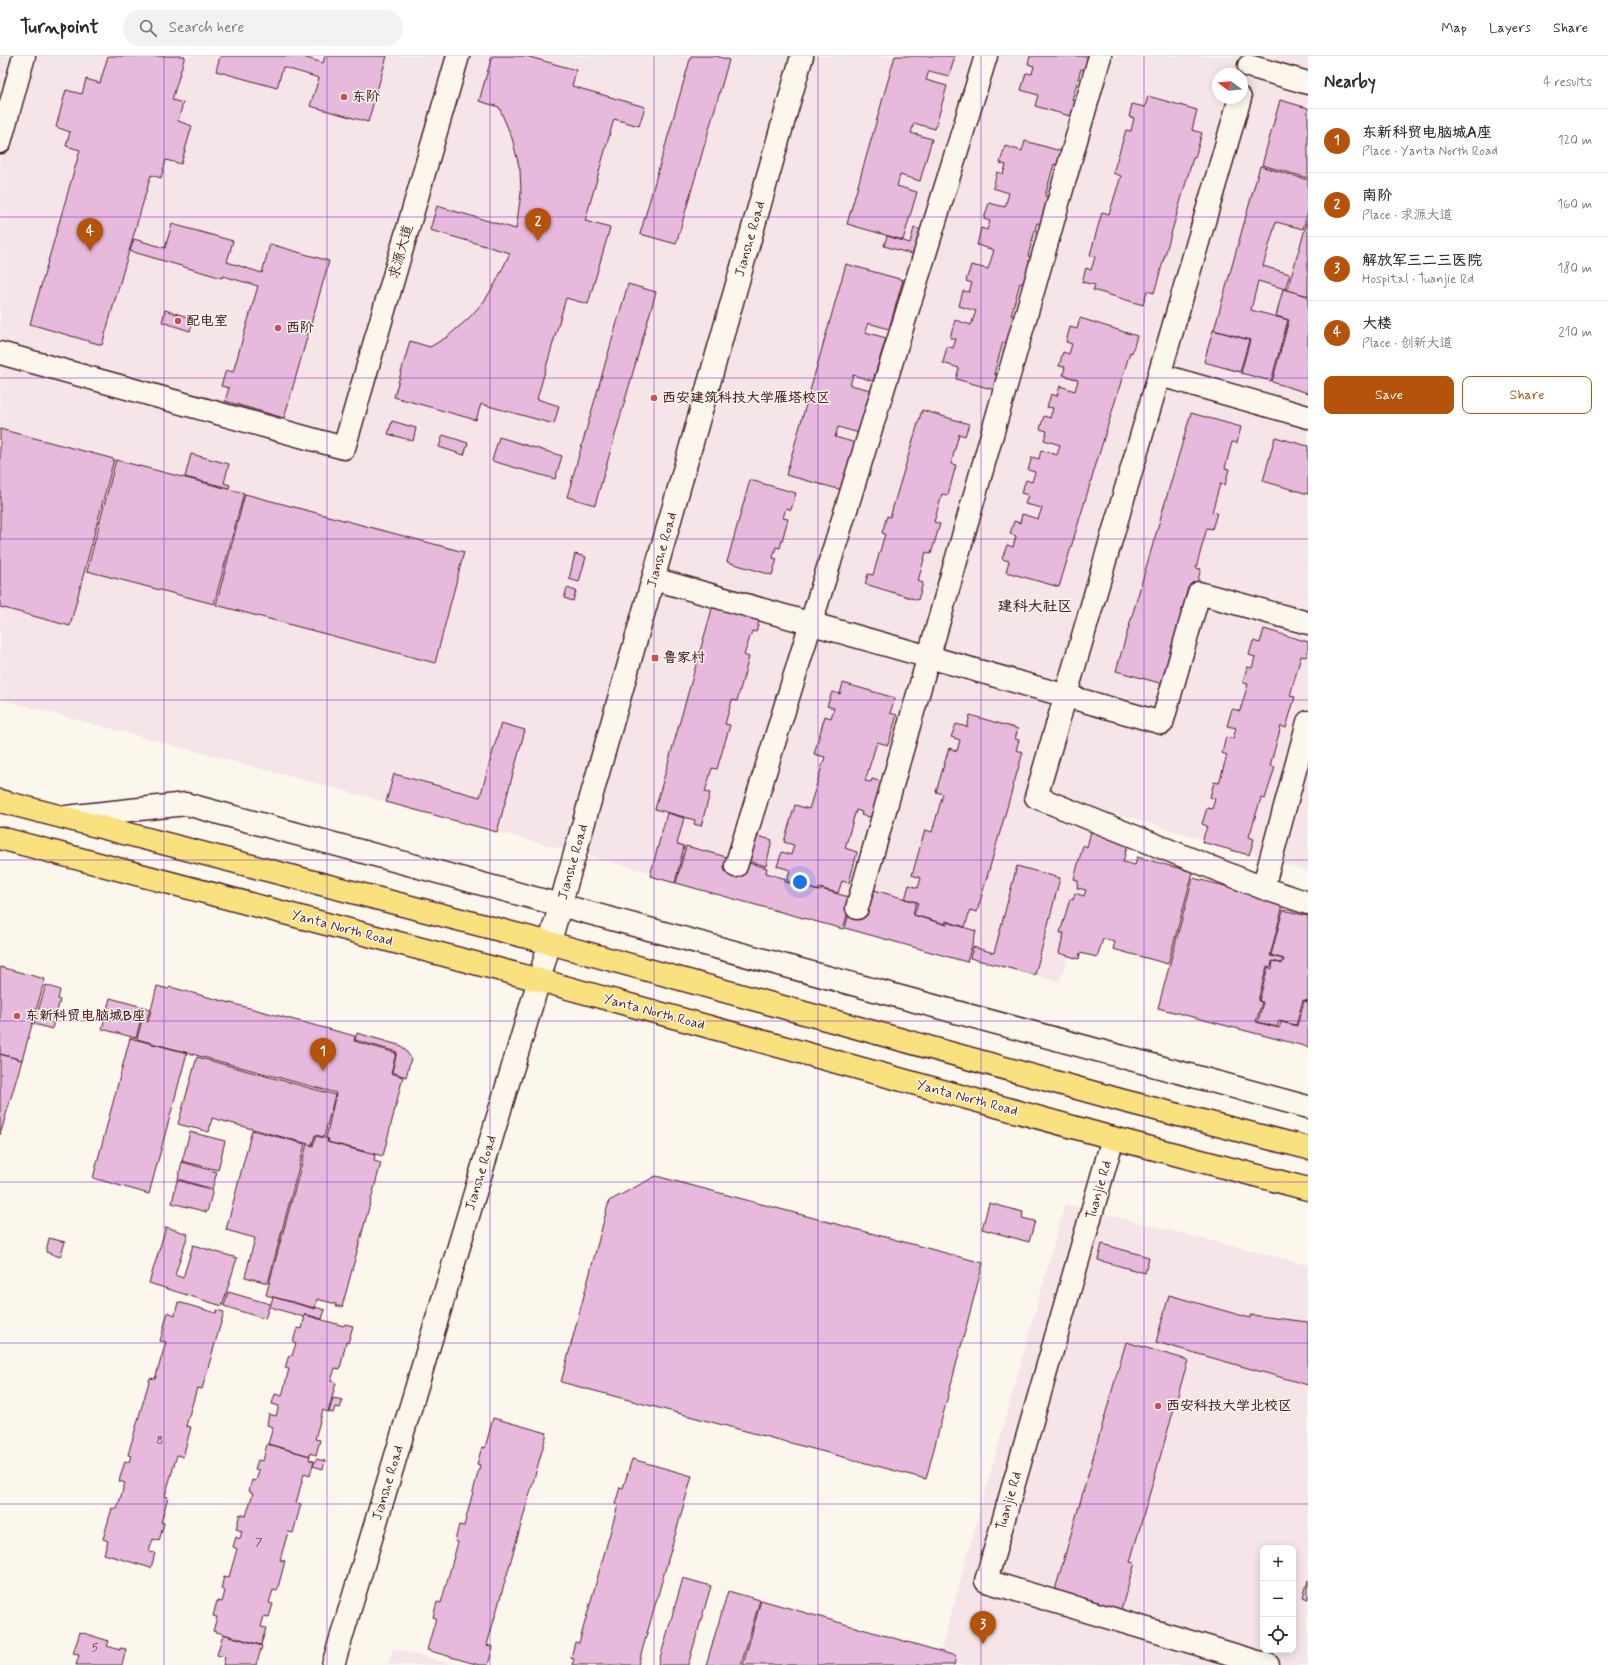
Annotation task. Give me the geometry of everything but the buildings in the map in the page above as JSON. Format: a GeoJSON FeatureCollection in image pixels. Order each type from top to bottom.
{"type":"FeatureCollection","features":[{"type":"Feature","properties":{"kind":"main road"},"geometry":{"type":"LineString","coordinates":[[0,801],[61,818],[550,943],[1124,1101],[1308,1148]]}},
{"type":"Feature","properties":{"kind":"main road","name":"Yanta North Road"},"geometry":{"type":"LineString","coordinates":[[0,838],[539,980],[1113,1138],[1308,1189]]}},
{"type":"Feature","properties":{"kind":"street"},"geometry":{"type":"LineString","coordinates":[[0,142],[8,82],[24,56]]}},
{"type":"Feature","properties":{"kind":"street","name":"求源大道"},"geometry":{"type":"LineString","coordinates":[[0,353],[344,448],[458,56]]}},
{"type":"Feature","properties":{"kind":"street","name":"Jianshe Road"},"geometry":{"type":"LineString","coordinates":[[333,1665],[550,943],[802,56]]}},
{"type":"Feature","properties":{"kind":"street"},"geometry":{"type":"LineString","coordinates":[[736,866],[986,56]]}},
{"type":"Feature","properties":{"kind":"street"},"geometry":{"type":"LineString","coordinates":[[857,908],[1100,56]]}},
{"type":"Feature","properties":{"kind":"street"},"geometry":{"type":"LineString","coordinates":[[1248,71],[1251,61],[1308,83]]}},
{"type":"Feature","properties":{"kind":"street"},"geometry":{"type":"LineString","coordinates":[[1238,104],[1036,797],[1263,888],[1308,903]]}},
{"type":"Feature","properties":{"kind":"street"},"geometry":{"type":"LineString","coordinates":[[1160,375],[1308,417]]}},
{"type":"Feature","properties":{"kind":"street"},"geometry":{"type":"LineString","coordinates":[[654,579],[1162,723],[1200,592],[1308,623]]}},
{"type":"Feature","properties":{"kind":"street"},"geometry":{"type":"LineString","coordinates":[[1263,888],[1308,722]]}},
{"type":"Feature","properties":{"kind":"street"},"geometry":{"type":"LineString","coordinates":[[61,818],[186,804],[1308,1107]]}},
{"type":"Feature","properties":{"kind":"street","name":"Tuanjie Rd"},"geometry":{"type":"LineString","coordinates":[[1113,1138],[986,1582],[1268,1665]]}},
{"type":"Feature","properties":{"kind":"shaded area","name":"西安建筑科技大学雁塔校区"},"geometry":{"type":"Polygon","coordinates":[[[0,56],[1308,56],[1308,871],[1114,813],[1060,982],[0,699],[0,56]]]}},
{"type":"Feature","properties":{"kind":"shaded area","name":"西安科技大学北校区"},"geometry":{"type":"Polygon","coordinates":[[[1065,1204],[1308,1265],[1308,1665],[937,1665],[1065,1204]]]}},
{"type":"Feature","properties":{"kind":"shaded area"},"geometry":{"type":"Polygon","coordinates":[[[393,1648],[455,1665],[388,1665],[393,1648]]]}},
{"type":"Feature","properties":{"kind":"place","name":"东阶"},"geometry":{"type":"Point","coordinates":[344,97]}},
{"type":"Feature","properties":{"kind":"place","name":"南阶"},"geometry":{"type":"Point","coordinates":[538,241]}},
{"type":"Feature","properties":{"kind":"place","name":"大楼"},"geometry":{"type":"Point","coordinates":[90,251]}},
{"type":"Feature","properties":{"kind":"place","name":"配电室"},"geometry":{"type":"Point","coordinates":[178,321]}},
{"type":"Feature","properties":{"kind":"place","name":"西阶"},"geometry":{"type":"Point","coordinates":[278,328]}},
{"type":"Feature","properties":{"kind":"place","name":"西安建筑科技大学雁塔校区"},"geometry":{"type":"Point","coordinates":[654,398]}},
{"type":"Feature","properties":{"kind":"place","name":"鲁家村"},"geometry":{"type":"Point","coordinates":[655,658]}},
{"type":"Feature","properties":{"kind":"place","name":"东新科贸电脑城B座"},"geometry":{"type":"Point","coordinates":[17,1016]}},
{"type":"Feature","properties":{"kind":"place","name":"东新科贸电脑城A座"},"geometry":{"type":"Point","coordinates":[323,1071]}},
{"type":"Feature","properties":{"kind":"place","name":"西安科技大学北校区"},"geometry":{"type":"Point","coordinates":[1158,1406]}},
{"type":"Feature","properties":{"kind":"place","name":"解放军三二三医院"},"geometry":{"type":"Point","coordinates":[983,1644]}},
{"type":"Feature","properties":{"kind":"district","name":"建科大社区"},"geometry":{"type":"Point","coordinates":[1035,607]}}]}
